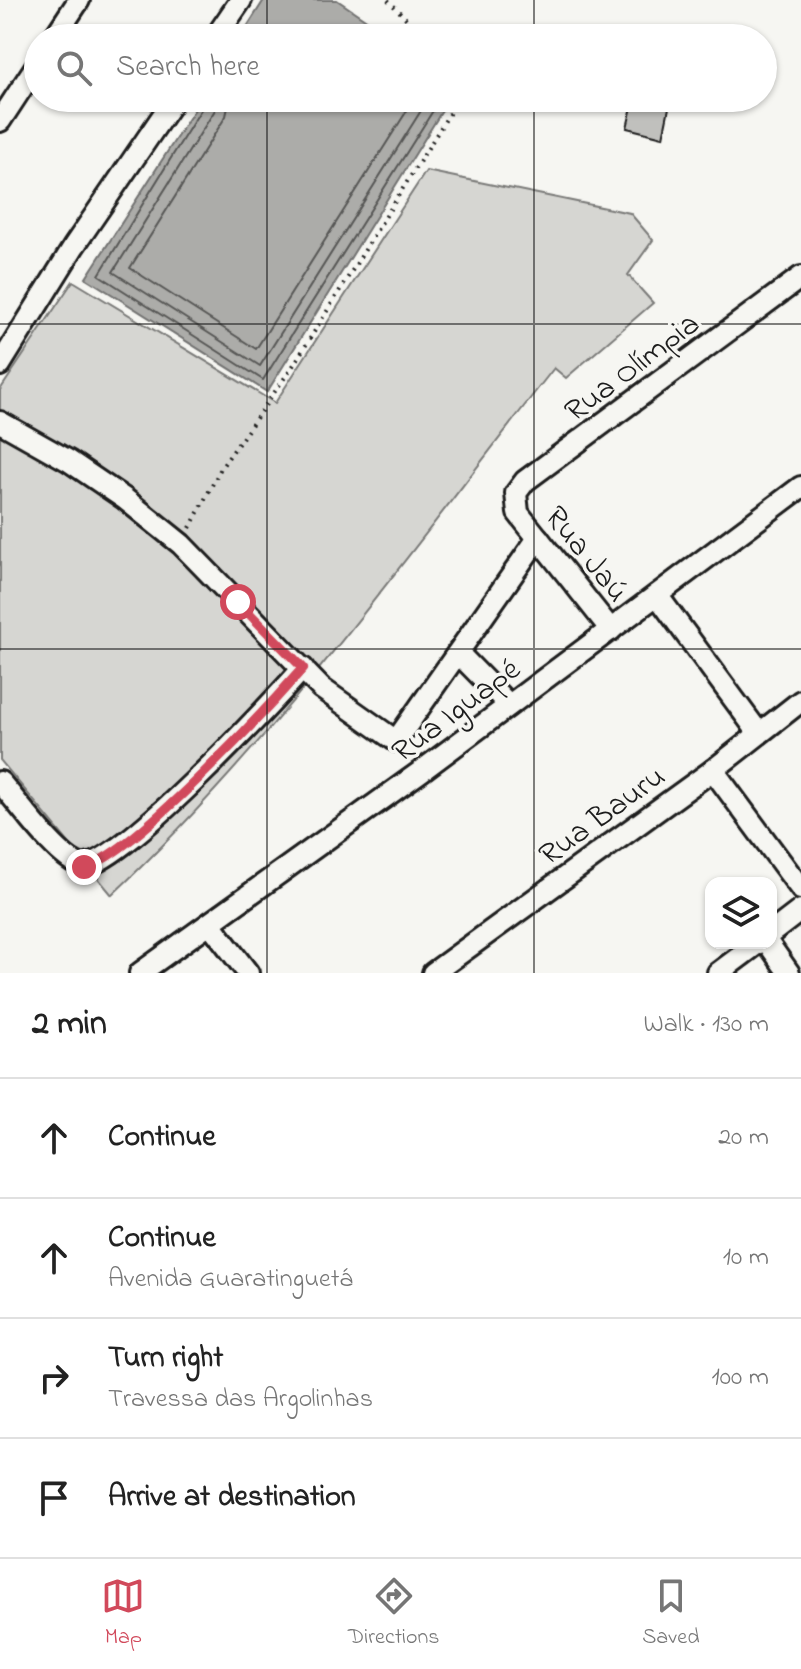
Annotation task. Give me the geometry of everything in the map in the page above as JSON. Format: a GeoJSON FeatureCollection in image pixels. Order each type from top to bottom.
{"type":"FeatureCollection","features":[{"type":"Feature","properties":{"kind":"street"},"geometry":{"type":"LineString","coordinates":[[63,24],[79,0]]}},
{"type":"Feature","properties":{"kind":"street"},"geometry":{"type":"LineString","coordinates":[[225,24],[241,0]]}},
{"type":"Feature","properties":{"kind":"street"},"geometry":{"type":"LineString","coordinates":[[0,121],[24,84]]}},
{"type":"Feature","properties":{"kind":"street"},"geometry":{"type":"LineString","coordinates":[[0,365],[74,246],[165,112]]}},
{"type":"Feature","properties":{"kind":"street","name":"Rua Olímpia"},"geometry":{"type":"LineString","coordinates":[[518,513],[516,493],[525,481],[801,277]]}},
{"type":"Feature","properties":{"kind":"street"},"geometry":{"type":"LineString","coordinates":[[0,422],[92,476],[181,544],[333,698],[396,741],[538,538]]}},
{"type":"Feature","properties":{"kind":"street","name":"Rua Iguapé"},"geometry":{"type":"LineString","coordinates":[[140,973],[211,925],[801,487]]}},
{"type":"Feature","properties":{"kind":"street","name":"Rua Jaú"},"geometry":{"type":"LineString","coordinates":[[518,513],[611,630]]}},
{"type":"Feature","properties":{"kind":"street"},"geometry":{"type":"LineString","coordinates":[[657,595],[758,732]]}},
{"type":"Feature","properties":{"kind":"street"},"geometry":{"type":"LineString","coordinates":[[458,653],[509,705]]}},
{"type":"Feature","properties":{"kind":"street"},"geometry":{"type":"LineString","coordinates":[[0,782],[62,852],[75,863],[91,865],[110,855],[173,801],[255,723],[303,668]]}},
{"type":"Feature","properties":{"kind":"street","name":"Rua Bauru"},"geometry":{"type":"LineString","coordinates":[[433,973],[713,770],[801,701]]}},
{"type":"Feature","properties":{"kind":"street"},"geometry":{"type":"LineString","coordinates":[[713,770],[801,889]]}},
{"type":"Feature","properties":{"kind":"street"},"geometry":{"type":"LineString","coordinates":[[777,928],[801,910]]}},
{"type":"Feature","properties":{"kind":"street"},"geometry":{"type":"LineString","coordinates":[[211,925],[248,973]]}},
{"type":"Feature","properties":{"kind":"street"},"geometry":{"type":"LineString","coordinates":[[718,973],[750,949]]}},
{"type":"Feature","properties":{"kind":"street"},"geometry":{"type":"LineString","coordinates":[[772,949],[789,973]]}},
{"type":"Feature","properties":{"kind":"path"},"geometry":{"type":"LineString","coordinates":[[388,0],[411,24]]}},
{"type":"Feature","properties":{"kind":"path"},"geometry":{"type":"LineString","coordinates":[[181,544],[221,468],[293,366],[450,112]]}},
{"type":"Feature","properties":{"kind":"shaded area"},"geometry":{"type":"Polygon","coordinates":[[[426,171],[630,213],[653,240],[628,275],[653,303],[566,378],[554,368],[343,640],[288,706],[232,772],[112,895],[0,760],[0,390],[73,281],[275,403],[426,171]]]}},
{"type":"Feature","properties":{"kind":"water"},"geometry":{"type":"Polygon","coordinates":[[[264,0],[337,0],[372,24],[249,24],[264,0]]]}},
{"type":"Feature","properties":{"kind":"water"},"geometry":{"type":"Polygon","coordinates":[[[193,112],[441,112],[267,392],[86,278],[193,112]]]}},
{"type":"Feature","properties":{"kind":"building"},"geometry":{"type":"Polygon","coordinates":[[[631,112],[668,112],[663,137],[627,128],[631,112]]]}},
{"type":"Feature","properties":{"kind":"route"},"geometry":{"type":"LineString","coordinates":[[84,867],[102,861],[173,801],[255,723],[303,668],[238,602]]}}]}
